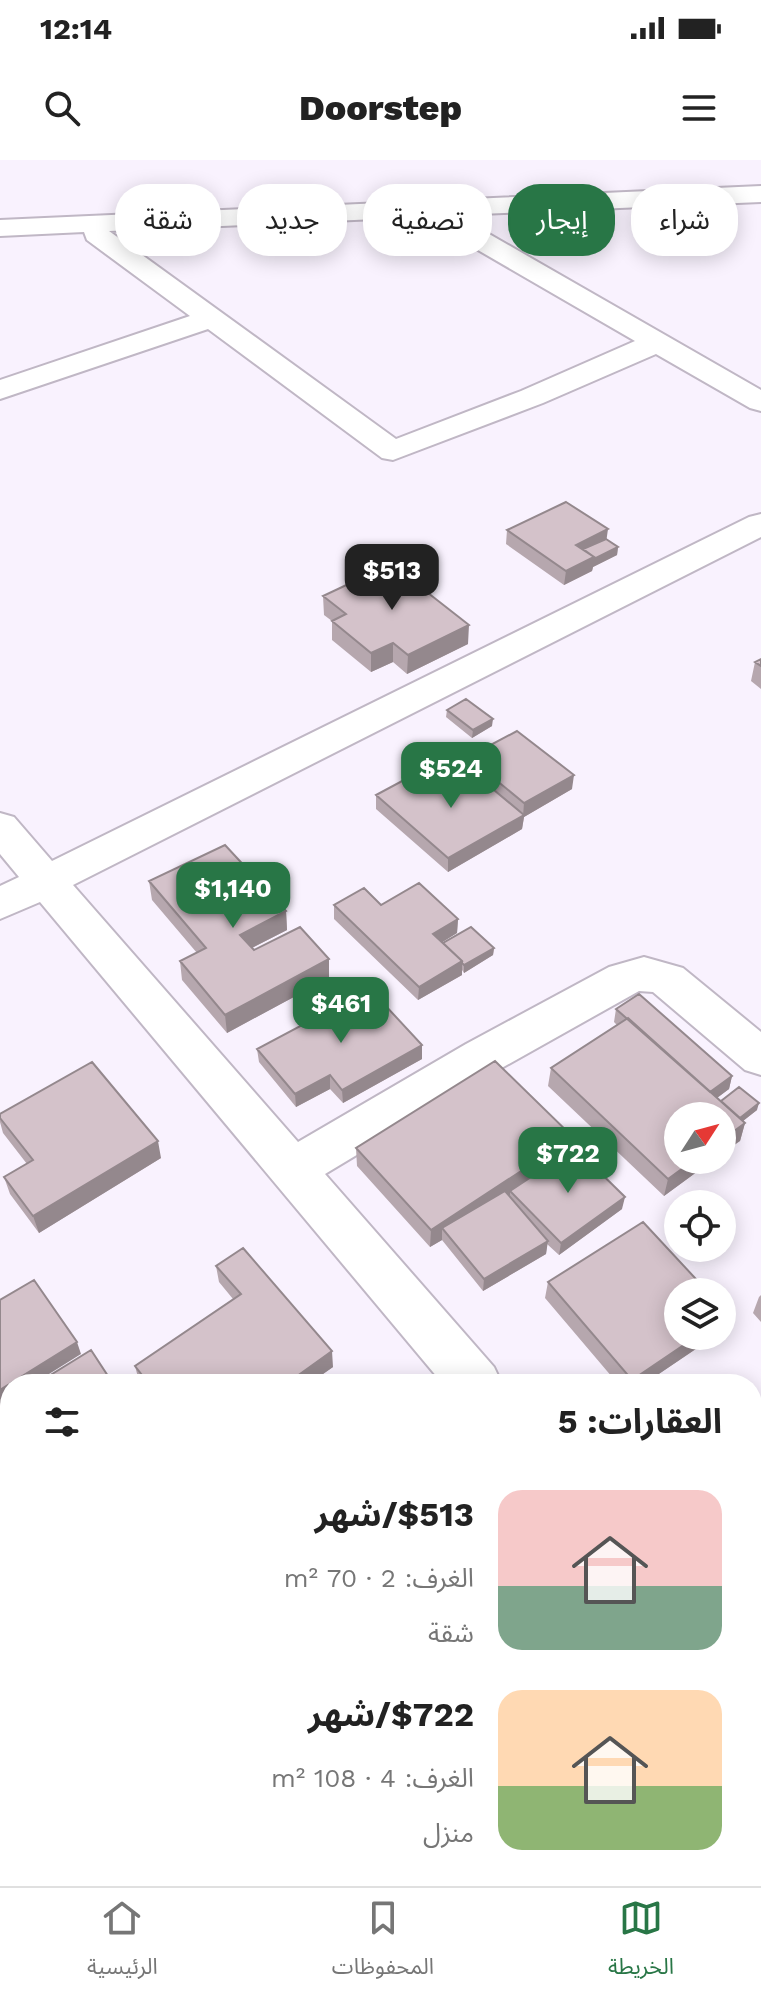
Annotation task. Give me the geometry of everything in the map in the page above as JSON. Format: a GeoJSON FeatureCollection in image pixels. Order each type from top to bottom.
{"type":"FeatureCollection","features":[{"type":"Feature","properties":{"kind":"street"},"geometry":{"type":"LineString","coordinates":[[492,211],[761,194]]}},
{"type":"Feature","properties":{"kind":"street"},"geometry":{"type":"LineString","coordinates":[[492,212],[761,205]]}},
{"type":"Feature","properties":{"kind":"street"},"geometry":{"type":"LineString","coordinates":[[0,228],[363,216]]}},
{"type":"Feature","properties":{"kind":"street"},"geometry":{"type":"LineString","coordinates":[[0,238],[363,218]]}},
{"type":"Feature","properties":{"kind":"street"},"geometry":{"type":"LineString","coordinates":[[492,220],[603,292],[761,381]]}},
{"type":"Feature","properties":{"kind":"street"},"geometry":{"type":"LineString","coordinates":[[96,234],[393,451],[532,397],[658,342]]}},
{"type":"Feature","properties":{"kind":"street"},"geometry":{"type":"LineString","coordinates":[[492,248],[761,402]]}},
{"type":"Feature","properties":{"kind":"street"},"geometry":{"type":"LineString","coordinates":[[0,390],[212,318]]}},
{"type":"Feature","properties":{"kind":"street"},"geometry":{"type":"LineString","coordinates":[[0,904],[761,524]]}},
{"type":"Feature","properties":{"kind":"street"},"geometry":{"type":"LineString","coordinates":[[0,827],[467,1374]]}},
{"type":"Feature","properties":{"kind":"street"},"geometry":{"type":"LineString","coordinates":[[293,1169],[482,1057],[624,979],[644,973],[668,980],[761,1057]]}},
{"type":"Feature","properties":{"kind":"building"},"geometry":{"type":"Polygon","coordinates":[[[566,502],[608,529],[576,545],[594,557],[566,571],[507,530],[566,502]]]}},
{"type":"Feature","properties":{"kind":"building"},"geometry":{"type":"Polygon","coordinates":[[[606,539],[618,547],[594,559],[583,549],[606,539]]]}},
{"type":"Feature","properties":{"kind":"building"},"geometry":{"type":"Polygon","coordinates":[[[391,564],[469,625],[408,655],[393,643],[371,653],[332,621],[346,614],[323,596],[391,564]]]}},
{"type":"Feature","properties":{"kind":"building"},"geometry":{"type":"Polygon","coordinates":[[[466,699],[493,719],[473,730],[447,710],[466,699]]]}},
{"type":"Feature","properties":{"kind":"building"},"geometry":{"type":"Polygon","coordinates":[[[517,731],[574,775],[524,803],[468,757],[517,731]]]}},
{"type":"Feature","properties":{"kind":"building"},"geometry":{"type":"Polygon","coordinates":[[[470,770],[524,815],[448,858],[376,795],[417,773],[436,789],[470,770]]]}},
{"type":"Feature","properties":{"kind":"building"},"geometry":{"type":"Polygon","coordinates":[[[225,845],[286,911],[240,935],[254,950],[300,927],[329,959],[225,1015],[180,961],[206,948],[149,881],[225,845]]]}},
{"type":"Feature","properties":{"kind":"building"},"geometry":{"type":"Polygon","coordinates":[[[419,883],[458,919],[433,934],[462,961],[419,987],[334,905],[364,888],[381,905],[419,883]]]}},
{"type":"Feature","properties":{"kind":"building"},"geometry":{"type":"Polygon","coordinates":[[[471,927],[494,948],[464,965],[443,943],[471,927]]]}},
{"type":"Feature","properties":{"kind":"building"},"geometry":{"type":"Polygon","coordinates":[[[370,989],[422,1045],[342,1090],[330,1075],[295,1094],[257,1049],[370,989]]]}},
{"type":"Feature","properties":{"kind":"building"},"geometry":{"type":"Polygon","coordinates":[[[639,994],[732,1076],[710,1092],[616,1009],[639,994]]]}},
{"type":"Feature","properties":{"kind":"building"},"geometry":{"type":"Polygon","coordinates":[[[628,1018],[722,1102],[664,1102],[664,1174],[675,1174],[668,1179],[551,1068],[628,1018]]]}},
{"type":"Feature","properties":{"kind":"building"},"geometry":{"type":"Polygon","coordinates":[[[495,1061],[573,1137],[431,1230],[356,1148],[495,1061]]]}},
{"type":"Feature","properties":{"kind":"building"},"geometry":{"type":"Polygon","coordinates":[[[92,1062],[158,1141],[33,1216],[4,1177],[33,1160],[0,1114],[92,1062]]]}},
{"type":"Feature","properties":{"kind":"building"},"geometry":{"type":"Polygon","coordinates":[[[739,1087],[759,1103],[740,1118],[736,1114],[736,1102],[721,1101],[739,1087]]]}},
{"type":"Feature","properties":{"kind":"building"},"geometry":{"type":"Polygon","coordinates":[[[736,1115],[745,1123],[736,1130],[736,1115]]]}},
{"type":"Feature","properties":{"kind":"building"},"geometry":{"type":"Polygon","coordinates":[[[575,1148],[625,1197],[561,1243],[510,1191],[575,1148]]]}},
{"type":"Feature","properties":{"kind":"building"},"geometry":{"type":"Polygon","coordinates":[[[505,1191],[548,1241],[484,1279],[442,1228],[505,1191]]]}},
{"type":"Feature","properties":{"kind":"building"},"geometry":{"type":"Polygon","coordinates":[[[643,1222],[664,1245],[664,1262],[680,1262],[695,1278],[664,1278],[664,1350],[676,1350],[641,1374],[627,1374],[548,1282],[643,1222]]]}},
{"type":"Feature","properties":{"kind":"building"},"geometry":{"type":"Polygon","coordinates":[[[243,1248],[332,1351],[300,1374],[141,1374],[135,1366],[241,1294],[216,1266],[243,1248]]]}},
{"type":"Feature","properties":{"kind":"building"},"geometry":{"type":"Polygon","coordinates":[[[34,1280],[77,1342],[26,1374],[0,1374],[0,1300],[34,1280]]]}},
{"type":"Feature","properties":{"kind":"building"},"geometry":{"type":"Polygon","coordinates":[[[91,1350],[107,1374],[52,1374],[91,1350]]]}}]}
